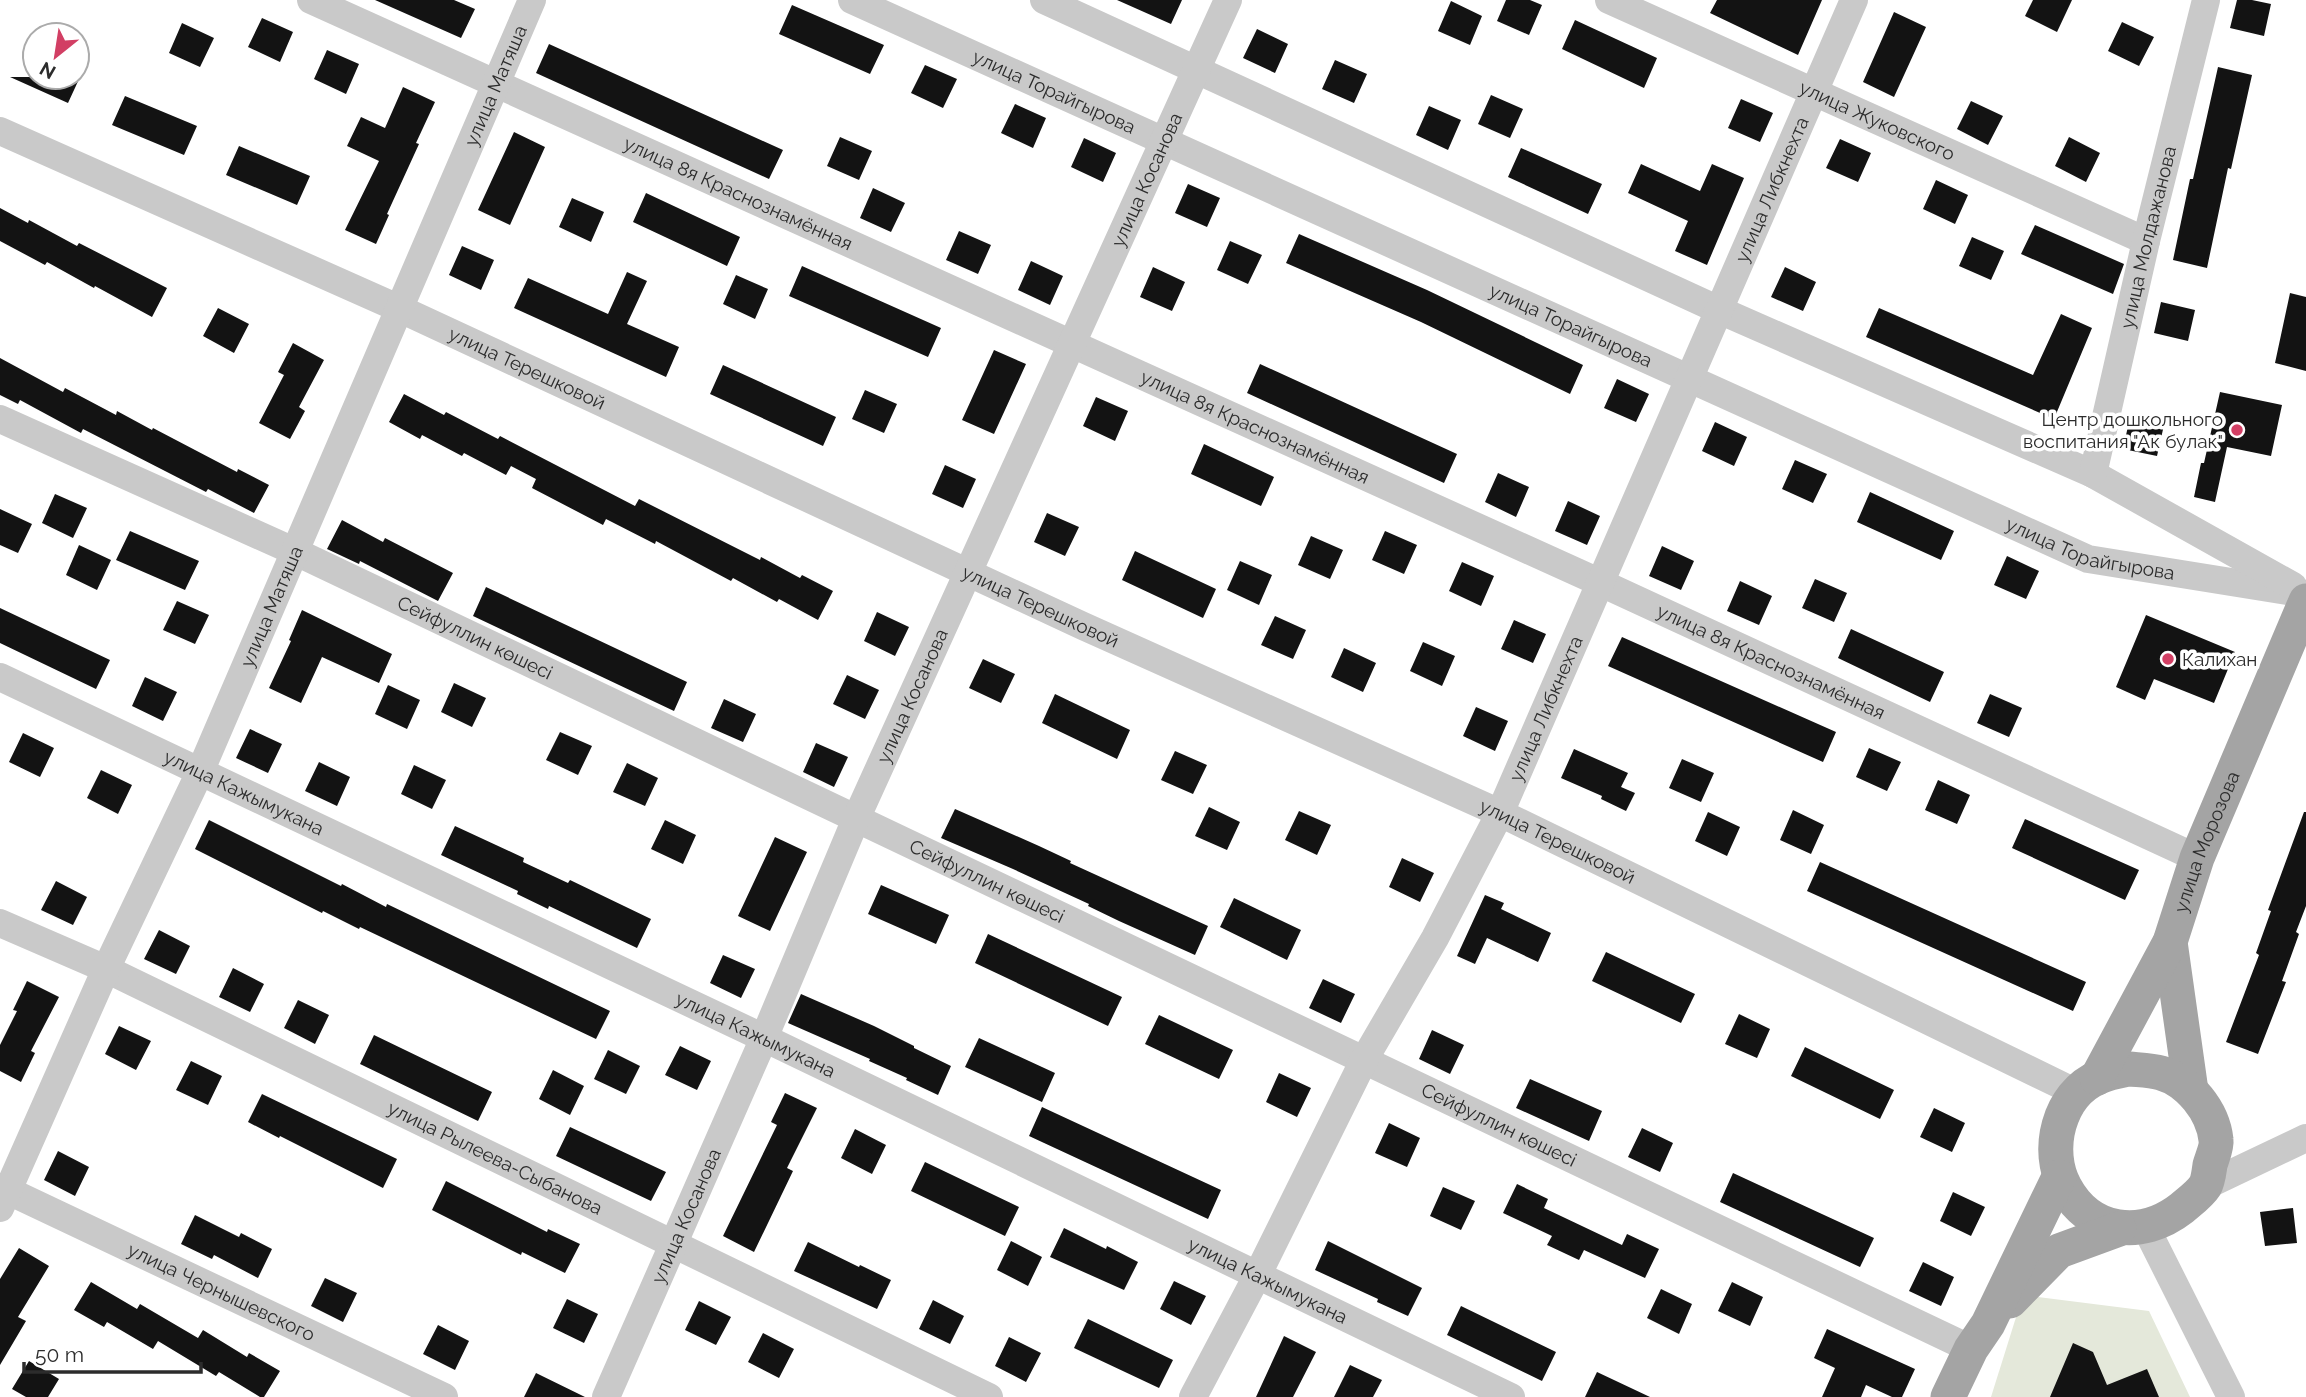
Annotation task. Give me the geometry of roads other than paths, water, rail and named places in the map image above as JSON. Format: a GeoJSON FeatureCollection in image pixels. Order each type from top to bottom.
{"type":"FeatureCollection","features":[{"type":"Feature","properties":{"kind":"main road","name":"улица Морозова"},"geometry":{"type":"LineString","coordinates":[[2087,1085],[2170,942],[2197,858],[2306,601]]}},
{"type":"Feature","properties":{"kind":"main road"},"geometry":{"type":"LineString","coordinates":[[2170,942],[2191,1091]]}},
{"type":"Feature","properties":{"kind":"main road"},"geometry":{"type":"LineString","coordinates":[[1979,1336],[2059,1251],[2170,1217],[2205,1186],[2216,1141],[2208,1114],[2191,1091],[2163,1073],[2129,1069],[2087,1085],[2061,1117],[2054,1147],[2059,1177],[2072,1201],[2093,1219],[2132,1228]]}},
{"type":"Feature","properties":{"kind":"main road"},"geometry":{"type":"LineString","coordinates":[[1948,1397],[2059,1177]]}},
{"type":"Feature","properties":{"kind":"street","name":"улица 8я Краснознамённая"},"geometry":{"type":"LineString","coordinates":[[311,0],[1601,583],[2197,858]]}},
{"type":"Feature","properties":{"kind":"street","name":"улица Матяша"},"geometry":{"type":"LineString","coordinates":[[3,1195],[200,772],[532,0]]}},
{"type":"Feature","properties":{"kind":"street","name":"улица Торайгырова"},"geometry":{"type":"LineString","coordinates":[[852,0],[2088,559],[2306,593]]}},
{"type":"Feature","properties":{"kind":"street","name":"улица Торайгырова"},"geometry":{"type":"LineString","coordinates":[[1044,0],[1719,310],[2093,474],[2306,593]]}},
{"type":"Feature","properties":{"kind":"street","name":"улица Косанова"},"geometry":{"type":"LineString","coordinates":[[606,1397],[764,1038],[856,819],[1228,0]]}},
{"type":"Feature","properties":{"kind":"street","name":"улица Жуковского"},"geometry":{"type":"LineString","coordinates":[[1609,0],[2146,241]]}},
{"type":"Feature","properties":{"kind":"street","name":"улица Либкнехта"},"geometry":{"type":"LineString","coordinates":[[1194,1397],[1364,1060],[1435,938],[1500,813],[1854,0]]}},
{"type":"Feature","properties":{"kind":"street","name":"улица Молдажанова"},"geometry":{"type":"LineString","coordinates":[[2093,474],[2146,241],[2206,0]]}},
{"type":"Feature","properties":{"kind":"street","name":"улица Терешковой"},"geometry":{"type":"LineString","coordinates":[[0,131],[398,308],[1083,626],[1500,813],[2087,1085]]}},
{"type":"Feature","properties":{"kind":"street","name":"Сейфуллин көшесі"},"geometry":{"type":"LineString","coordinates":[[0,419],[296,552],[1364,1060],[1979,1336]]}},
{"type":"Feature","properties":{"kind":"street","name":"улица Кажымукана"},"geometry":{"type":"LineString","coordinates":[[0,677],[764,1038],[1511,1397]]}},
{"type":"Feature","properties":{"kind":"street","name":"улица Рылеева-Сыбанова"},"geometry":{"type":"LineString","coordinates":[[0,923],[106,969],[989,1397]]}},
{"type":"Feature","properties":{"kind":"street"},"geometry":{"type":"LineString","coordinates":[[2205,1186],[2306,1138]]}},
{"type":"Feature","properties":{"kind":"street","name":"улица Чернышевского"},"geometry":{"type":"LineString","coordinates":[[3,1195],[444,1397]]}},
{"type":"Feature","properties":{"kind":"street"},"geometry":{"type":"LineString","coordinates":[[2132,1228],[2231,1397]]}},
{"type":"Feature","properties":{"kind":"place","name":"Центр дошкольного воспитания \"Ак булак\""},"geometry":{"type":"Point","coordinates":[2237,430]}},
{"type":"Feature","properties":{"kind":"place","name":"Калихан"},"geometry":{"type":"Point","coordinates":[2168,659]}}]}
